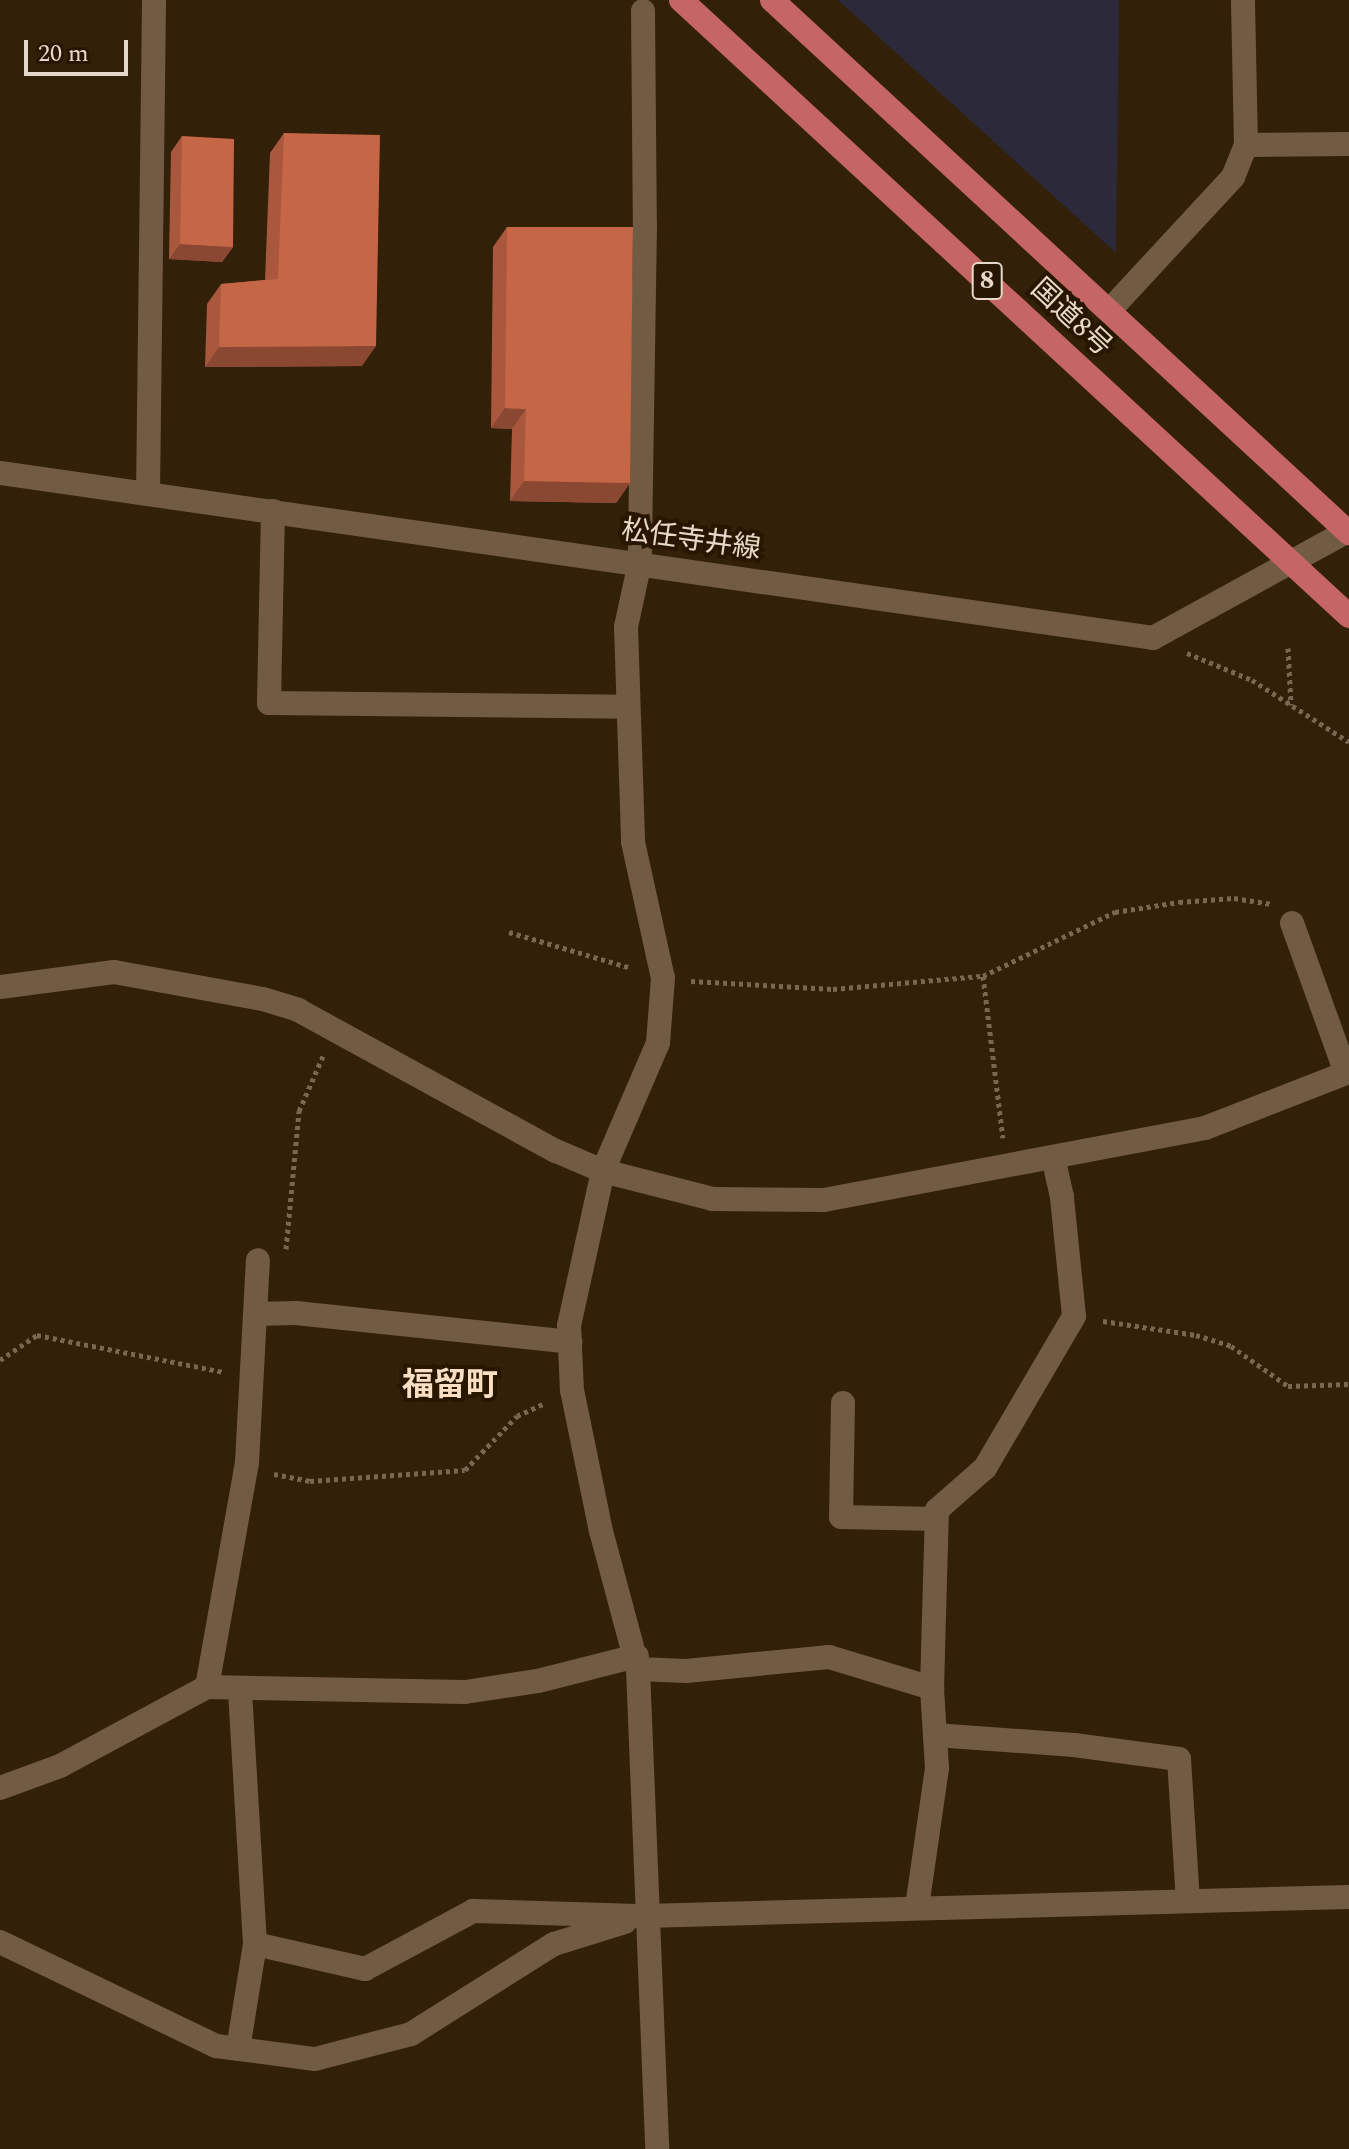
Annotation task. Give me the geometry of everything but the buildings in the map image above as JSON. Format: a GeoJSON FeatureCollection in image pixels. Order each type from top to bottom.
{"type":"FeatureCollection","features":[{"type":"Feature","properties":{"kind":"highway","name":"国道8号"},"geometry":{"type":"LineString","coordinates":[[681,0],[1349,616]]}},
{"type":"Feature","properties":{"kind":"highway","name":"国道8号"},"geometry":{"type":"LineString","coordinates":[[772,0],[1348,532]]}},
{"type":"Feature","properties":{"kind":"street"},"geometry":{"type":"LineString","coordinates":[[148,494],[154,0]]}},
{"type":"Feature","properties":{"kind":"street"},"geometry":{"type":"LineString","coordinates":[[1109,311],[1233,177],[1246,145],[1243,0]]}},
{"type":"Feature","properties":{"kind":"street"},"geometry":{"type":"LineString","coordinates":[[643,11],[645,225],[640,562],[626,627],[633,842],[663,978],[658,1043],[603,1171],[569,1325],[572,1390],[601,1531],[637,1663],[657,2149]]}},
{"type":"Feature","properties":{"kind":"street"},"geometry":{"type":"LineString","coordinates":[[1246,145],[1349,144]]}},
{"type":"Feature","properties":{"kind":"street","name":"松任寺井線"},"geometry":{"type":"LineString","coordinates":[[0,473],[640,562],[1153,638]]}},
{"type":"Feature","properties":{"kind":"street"},"geometry":{"type":"LineString","coordinates":[[273,511],[269,703],[628,707]]}},
{"type":"Feature","properties":{"kind":"street"},"geometry":{"type":"LineString","coordinates":[[1153,638],[1348,532]]}},
{"type":"Feature","properties":{"kind":"street"},"geometry":{"type":"LineString","coordinates":[[0,987],[114,972],[263,999],[298,1010],[556,1151],[603,1171],[713,1199],[824,1200],[1205,1128],[1347,1072],[1292,923]]}},
{"type":"Feature","properties":{"kind":"street"},"geometry":{"type":"LineString","coordinates":[[917,1907],[937,1768],[932,1688],[937,1510],[985,1468],[1074,1316],[1062,1197],[1053,1157]]}},
{"type":"Feature","properties":{"kind":"street"},"geometry":{"type":"LineString","coordinates":[[207,1687],[246,1468],[258,1260]]}},
{"type":"Feature","properties":{"kind":"street"},"geometry":{"type":"LineString","coordinates":[[255,1314],[296,1313],[570,1342]]}},
{"type":"Feature","properties":{"kind":"street"},"geometry":{"type":"LineString","coordinates":[[843,1403],[841,1517],[936,1519]]}},
{"type":"Feature","properties":{"kind":"street"},"geometry":{"type":"LineString","coordinates":[[0,1788],[60,1766],[207,1687],[465,1692],[637,1663],[686,1671],[829,1657],[932,1688]]}},
{"type":"Feature","properties":{"kind":"street"},"geometry":{"type":"LineString","coordinates":[[238,2049],[255,1944],[240,1689]]}},
{"type":"Feature","properties":{"kind":"street"},"geometry":{"type":"LineString","coordinates":[[935,1735],[1074,1745],[1179,1759],[1188,1901]]}},
{"type":"Feature","properties":{"kind":"street"},"geometry":{"type":"LineString","coordinates":[[255,1944],[365,1969],[473,1911],[646,1916],[1349,1897]]}},
{"type":"Feature","properties":{"kind":"street"},"geometry":{"type":"LineString","coordinates":[[0,1942],[216,2046],[315,2059],[411,2034],[554,1944],[646,1916]]}},
{"type":"Feature","properties":{"kind":"path"},"geometry":{"type":"LineString","coordinates":[[1153,638],[1252,680],[1349,742]]}},
{"type":"Feature","properties":{"kind":"path"},"geometry":{"type":"LineString","coordinates":[[1288,648],[1291,705]]}},
{"type":"Feature","properties":{"kind":"path"},"geometry":{"type":"LineString","coordinates":[[509,932],[663,978],[739,986],[833,989],[983,976],[1115,912],[1179,902],[1234,898],[1276,904],[1292,923]]}},
{"type":"Feature","properties":{"kind":"path"},"geometry":{"type":"LineString","coordinates":[[983,976],[1007,1167]]}},
{"type":"Feature","properties":{"kind":"path"},"geometry":{"type":"LineString","coordinates":[[286,1252],[299,1111],[335,1029]]}},
{"type":"Feature","properties":{"kind":"path"},"geometry":{"type":"LineString","coordinates":[[1074,1316],[1196,1335],[1231,1346],[1288,1386],[1349,1384]]}},
{"type":"Feature","properties":{"kind":"path"},"geometry":{"type":"LineString","coordinates":[[0,1360],[37,1335],[251,1378]]}},
{"type":"Feature","properties":{"kind":"path"},"geometry":{"type":"LineString","coordinates":[[246,1468],[310,1481],[465,1470],[517,1416],[572,1390]]}},
{"type":"Feature","properties":{"kind":"shaded area"},"geometry":{"type":"Polygon","coordinates":[[[838,0],[1119,0],[1116,253],[838,0]]]}},
{"type":"Feature","properties":{"kind":"district","name":"福留町"},"geometry":{"type":"Point","coordinates":[450,1386]}}]}
